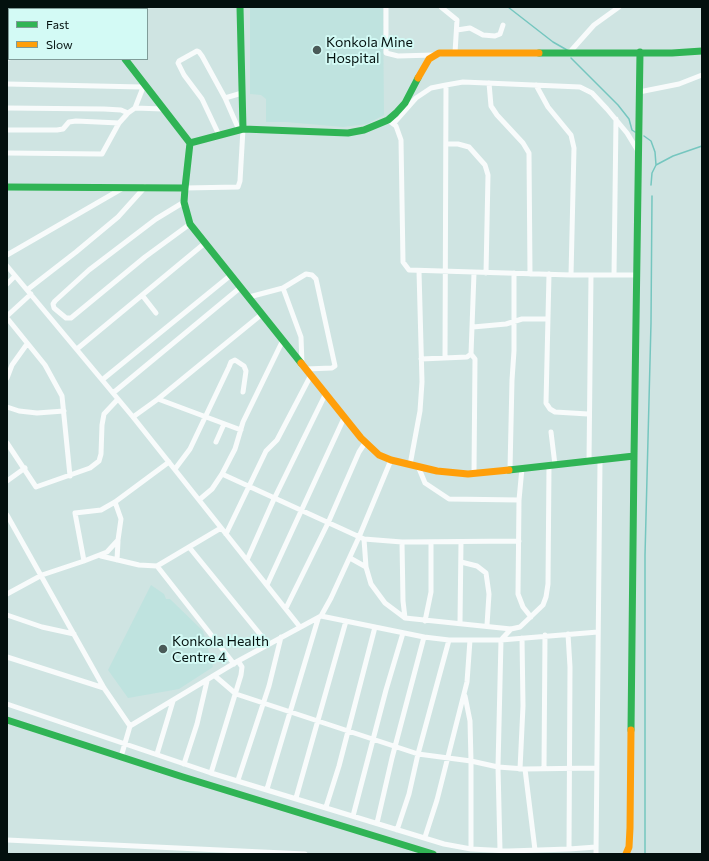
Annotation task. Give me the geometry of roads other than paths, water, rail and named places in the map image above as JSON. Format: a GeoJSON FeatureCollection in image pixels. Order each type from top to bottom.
{"type":"FeatureCollection","features":[{"type":"Feature","properties":{"kind":"street"},"geometry":{"type":"LineString","coordinates":[[107,8],[111,7]]}},
{"type":"Feature","properties":{"kind":"street"},"geometry":{"type":"LineString","coordinates":[[7,187],[185,188],[238,186],[240,181],[242,93],[240,7]]}},
{"type":"Feature","properties":{"kind":"street"},"geometry":{"type":"LineString","coordinates":[[386,7],[386,53],[398,56],[434,55],[439,53],[690,53],[702,51]]}},
{"type":"Feature","properties":{"kind":"street"},"geometry":{"type":"LineString","coordinates":[[441,7],[456,20],[457,30],[455,53]]}},
{"type":"Feature","properties":{"kind":"street"},"geometry":{"type":"LineString","coordinates":[[569,53],[594,24],[619,7]]}},
{"type":"Feature","properties":{"kind":"street"},"geometry":{"type":"LineString","coordinates":[[457,30],[470,28],[483,35],[495,36],[500,34],[503,25]]}},
{"type":"Feature","properties":{"kind":"street"},"geometry":{"type":"LineString","coordinates":[[219,135],[202,100],[179,66],[179,61],[199,52],[226,98],[241,130]]}},
{"type":"Feature","properties":{"kind":"street"},"geometry":{"type":"LineString","coordinates":[[626,854],[629,847],[630,828],[640,52]]}},
{"type":"Feature","properties":{"kind":"street"},"geometry":{"type":"LineString","coordinates":[[391,122],[405,103],[429,59],[434,55]]}},
{"type":"Feature","properties":{"kind":"street"},"geometry":{"type":"LineString","coordinates":[[126,60],[190,143],[184,202],[190,224],[307,369],[325,395],[365,443],[379,455],[410,465],[449,473],[474,474],[634,456]]}},
{"type":"Feature","properties":{"kind":"street"},"geometry":{"type":"LineString","coordinates":[[639,92],[679,84],[702,75]]}},
{"type":"Feature","properties":{"kind":"street"},"geometry":{"type":"LineString","coordinates":[[190,143],[241,130],[348,133],[364,130],[391,122],[416,98],[431,88],[463,82],[580,87],[586,89],[592,93],[616,119],[638,151]]}},
{"type":"Feature","properties":{"kind":"street"},"geometry":{"type":"LineString","coordinates":[[489,83],[491,106],[497,115],[523,143],[529,153],[530,274]]}},
{"type":"Feature","properties":{"kind":"street"},"geometry":{"type":"LineString","coordinates":[[7,84],[144,85]]}},
{"type":"Feature","properties":{"kind":"street"},"geometry":{"type":"LineString","coordinates":[[7,153],[102,154],[119,123],[135,108],[144,85]]}},
{"type":"Feature","properties":{"kind":"street"},"geometry":{"type":"LineString","coordinates":[[445,358],[444,272],[447,144],[446,85]]}},
{"type":"Feature","properties":{"kind":"street"},"geometry":{"type":"LineString","coordinates":[[536,85],[548,108],[571,135],[574,148],[571,275]]}},
{"type":"Feature","properties":{"kind":"street"},"geometry":{"type":"LineString","coordinates":[[226,98],[242,93]]}},
{"type":"Feature","properties":{"kind":"street"},"geometry":{"type":"LineString","coordinates":[[7,108],[104,108],[121,110],[128,113]]}},
{"type":"Feature","properties":{"kind":"street"},"geometry":{"type":"LineString","coordinates":[[135,108],[163,109]]}},
{"type":"Feature","properties":{"kind":"street"},"geometry":{"type":"LineString","coordinates":[[614,275],[616,119]]}},
{"type":"Feature","properties":{"kind":"street"},"geometry":{"type":"LineString","coordinates":[[7,130],[57,130],[63,129],[69,122],[76,121],[119,123]]}},
{"type":"Feature","properties":{"kind":"street"},"geometry":{"type":"LineString","coordinates":[[391,122],[401,140],[403,262],[409,270],[514,274],[636,274]]}},
{"type":"Feature","properties":{"kind":"street"},"geometry":{"type":"LineString","coordinates":[[447,144],[458,144],[469,147],[485,165],[488,175],[486,273]]}},
{"type":"Feature","properties":{"kind":"street"},"geometry":{"type":"LineString","coordinates":[[7,255],[125,187]]}},
{"type":"Feature","properties":{"kind":"street"},"geometry":{"type":"LineString","coordinates":[[70,476],[62,396],[50,374],[7,317],[29,292],[118,217],[145,187]]}},
{"type":"Feature","properties":{"kind":"street"},"geometry":{"type":"LineString","coordinates":[[184,202],[156,219],[89,270],[55,301],[53,304],[54,308],[66,318],[74,316],[145,257],[190,224]]}},
{"type":"Feature","properties":{"kind":"street"},"geometry":{"type":"LineString","coordinates":[[77,350],[205,243]]}},
{"type":"Feature","properties":{"kind":"street"},"geometry":{"type":"LineString","coordinates":[[7,266],[133,417],[300,626]]}},
{"type":"Feature","properties":{"kind":"street"},"geometry":{"type":"LineString","coordinates":[[410,465],[422,382],[419,271]]}},
{"type":"Feature","properties":{"kind":"street"},"geometry":{"type":"LineString","coordinates":[[474,273],[471,354],[475,359],[474,474]]}},
{"type":"Feature","properties":{"kind":"street"},"geometry":{"type":"LineString","coordinates":[[248,297],[283,288],[299,276],[306,274],[312,275],[316,279],[335,366],[332,368],[307,369]]}},
{"type":"Feature","properties":{"kind":"street"},"geometry":{"type":"LineString","coordinates":[[510,469],[514,274]]}},
{"type":"Feature","properties":{"kind":"street"},"geometry":{"type":"LineString","coordinates":[[548,274],[546,403],[550,409],[555,412],[588,414]]}},
{"type":"Feature","properties":{"kind":"street"},"geometry":{"type":"LineString","coordinates":[[102,380],[231,275]]}},
{"type":"Feature","properties":{"kind":"street"},"geometry":{"type":"LineString","coordinates":[[589,462],[588,414],[591,275]]}},
{"type":"Feature","properties":{"kind":"street"},"geometry":{"type":"LineString","coordinates":[[7,284],[15,276]]}},
{"type":"Feature","properties":{"kind":"street"},"geometry":{"type":"LineString","coordinates":[[113,393],[241,287]]}},
{"type":"Feature","properties":{"kind":"street"},"geometry":{"type":"LineString","coordinates":[[226,534],[250,487],[266,451],[278,440],[307,369],[300,338],[283,288]]}},
{"type":"Feature","properties":{"kind":"street"},"geometry":{"type":"LineString","coordinates":[[142,295],[156,313]]}},
{"type":"Feature","properties":{"kind":"street"},"geometry":{"type":"LineString","coordinates":[[133,417],[158,399],[262,314]]}},
{"type":"Feature","properties":{"kind":"street"},"geometry":{"type":"LineString","coordinates":[[473,327],[514,322],[522,319],[548,319]]}},
{"type":"Feature","properties":{"kind":"street"},"geometry":{"type":"LineString","coordinates":[[198,500],[212,489],[222,474],[235,449],[243,422],[283,340]]}},
{"type":"Feature","properties":{"kind":"street"},"geometry":{"type":"LineString","coordinates":[[7,378],[12,365],[27,344]]}},
{"type":"Feature","properties":{"kind":"street"},"geometry":{"type":"LineString","coordinates":[[421,359],[467,357],[471,354]]}},
{"type":"Feature","properties":{"kind":"street"},"geometry":{"type":"LineString","coordinates":[[175,469],[187,454],[231,362],[235,360],[244,366],[246,371],[243,392]]}},
{"type":"Feature","properties":{"kind":"street"},"geometry":{"type":"LineString","coordinates":[[247,560],[274,499],[325,395]]}},
{"type":"Feature","properties":{"kind":"street"},"geometry":{"type":"LineString","coordinates":[[7,443],[25,468],[36,487],[70,476],[90,468],[99,461],[102,446],[102,419],[107,409],[118,399]]}},
{"type":"Feature","properties":{"kind":"street"},"geometry":{"type":"LineString","coordinates":[[158,399],[241,430]]}},
{"type":"Feature","properties":{"kind":"street"},"geometry":{"type":"LineString","coordinates":[[7,407],[19,411],[37,413],[64,411]]}},
{"type":"Feature","properties":{"kind":"street"},"geometry":{"type":"LineString","coordinates":[[268,585],[344,418]]}},
{"type":"Feature","properties":{"kind":"street"},"geometry":{"type":"LineString","coordinates":[[216,442],[224,424]]}},
{"type":"Feature","properties":{"kind":"street"},"geometry":{"type":"LineString","coordinates":[[362,538],[366,567],[371,584],[377,595],[385,603],[405,618],[425,621],[460,622],[511,629],[524,625],[543,605],[548,584],[552,465],[550,432]]}},
{"type":"Feature","properties":{"kind":"street"},"geometry":{"type":"LineString","coordinates":[[286,608],[328,523],[359,452],[365,443]]}},
{"type":"Feature","properties":{"kind":"street"},"geometry":{"type":"LineString","coordinates":[[267,789],[319,617],[331,598],[350,558],[362,538],[391,460]]}},
{"type":"Feature","properties":{"kind":"street"},"geometry":{"type":"LineString","coordinates":[[596,854],[600,461]]}},
{"type":"Feature","properties":{"kind":"street"},"geometry":{"type":"LineString","coordinates":[[84,562],[75,513],[98,511],[115,502],[169,462]]}},
{"type":"Feature","properties":{"kind":"street"},"geometry":{"type":"LineString","coordinates":[[418,466],[425,482],[449,499],[519,500]]}},
{"type":"Feature","properties":{"kind":"street"},"geometry":{"type":"LineString","coordinates":[[7,480],[25,468]]}},
{"type":"Feature","properties":{"kind":"street"},"geometry":{"type":"LineString","coordinates":[[522,468],[519,500],[518,594],[523,607],[531,616]]}},
{"type":"Feature","properties":{"kind":"street"},"geometry":{"type":"LineString","coordinates":[[222,474],[362,538],[402,542],[519,542]]}},
{"type":"Feature","properties":{"kind":"street"},"geometry":{"type":"LineString","coordinates":[[115,502],[121,519],[117,560]]}},
{"type":"Feature","properties":{"kind":"street"},"geometry":{"type":"LineString","coordinates":[[7,515],[104,688],[130,726]]}},
{"type":"Feature","properties":{"kind":"street"},"geometry":{"type":"LineString","coordinates":[[101,556],[139,566],[158,566],[221,528]]}},
{"type":"Feature","properties":{"kind":"street"},"geometry":{"type":"LineString","coordinates":[[7,594],[42,575],[101,556],[112,548],[118,540]]}},
{"type":"Feature","properties":{"kind":"street"},"geometry":{"type":"LineString","coordinates":[[402,542],[403,601],[405,618]]}},
{"type":"Feature","properties":{"kind":"street"},"geometry":{"type":"LineString","coordinates":[[425,621],[431,592],[432,542]]}},
{"type":"Feature","properties":{"kind":"street"},"geometry":{"type":"LineString","coordinates":[[460,622],[461,542]]}},
{"type":"Feature","properties":{"kind":"street"},"geometry":{"type":"LineString","coordinates":[[189,547],[268,644]]}},
{"type":"Feature","properties":{"kind":"street"},"geometry":{"type":"LineString","coordinates":[[350,558],[366,567]]}},
{"type":"Feature","properties":{"kind":"street"},"geometry":{"type":"LineString","coordinates":[[461,562],[477,566],[486,573],[489,594],[487,625]]}},
{"type":"Feature","properties":{"kind":"street"},"geometry":{"type":"LineString","coordinates":[[158,566],[236,662],[242,667],[236,694],[211,772]]}},
{"type":"Feature","properties":{"kind":"street"},"geometry":{"type":"LineString","coordinates":[[7,615],[42,627],[74,634]]}},
{"type":"Feature","properties":{"kind":"street"},"geometry":{"type":"LineString","coordinates":[[121,757],[124,742],[130,726],[207,681],[236,662],[319,617],[424,637],[449,640],[501,640],[545,635],[598,632]]}},
{"type":"Feature","properties":{"kind":"street"},"geometry":{"type":"LineString","coordinates":[[296,798],[346,621]]}},
{"type":"Feature","properties":{"kind":"street"},"geometry":{"type":"LineString","coordinates":[[326,807],[375,627]]}},
{"type":"Feature","properties":{"kind":"street"},"geometry":{"type":"LineString","coordinates":[[511,629],[512,638]]}},
{"type":"Feature","properties":{"kind":"street"},"geometry":{"type":"LineString","coordinates":[[500,850],[498,767],[501,640],[511,629]]}},
{"type":"Feature","properties":{"kind":"street"},"geometry":{"type":"LineString","coordinates":[[353,816],[403,633]]}},
{"type":"Feature","properties":{"kind":"street"},"geometry":{"type":"LineString","coordinates":[[568,634],[570,690],[568,768],[569,849]]}},
{"type":"Feature","properties":{"kind":"street"},"geometry":{"type":"LineString","coordinates":[[544,768],[545,635]]}},
{"type":"Feature","properties":{"kind":"street"},"geometry":{"type":"LineString","coordinates":[[238,780],[263,703],[281,637]]}},
{"type":"Feature","properties":{"kind":"street"},"geometry":{"type":"LineString","coordinates":[[377,823],[395,746],[424,637]]}},
{"type":"Feature","properties":{"kind":"street"},"geometry":{"type":"LineString","coordinates":[[522,638],[523,769],[535,850]]}},
{"type":"Feature","properties":{"kind":"street"},"geometry":{"type":"LineString","coordinates":[[398,830],[409,794],[418,754],[449,640]]}},
{"type":"Feature","properties":{"kind":"street"},"geometry":{"type":"LineString","coordinates":[[425,837],[448,757],[464,693],[470,640]]}},
{"type":"Feature","properties":{"kind":"street"},"geometry":{"type":"LineString","coordinates":[[7,657],[104,688]]}},
{"type":"Feature","properties":{"kind":"street"},"geometry":{"type":"LineString","coordinates":[[215,676],[236,694],[374,738],[418,754],[448,757],[498,767],[523,769],[596,768]]}},
{"type":"Feature","properties":{"kind":"street"},"geometry":{"type":"LineString","coordinates":[[184,764],[197,724],[207,681]]}},
{"type":"Feature","properties":{"kind":"street"},"geometry":{"type":"LineString","coordinates":[[464,693],[470,721],[471,849]]}},
{"type":"Feature","properties":{"kind":"street"},"geometry":{"type":"LineString","coordinates":[[157,754],[173,701]]}},
{"type":"Feature","properties":{"kind":"street"},"geometry":{"type":"LineString","coordinates":[[7,704],[124,742],[184,764],[458,848],[535,850],[596,847]]}},
{"type":"Feature","properties":{"kind":"street"},"geometry":{"type":"LineString","coordinates":[[7,720],[433,854]]}},
{"type":"Feature","properties":{"kind":"street"},"geometry":{"type":"LineString","coordinates":[[7,840],[305,854]]}},
{"type":"Feature","properties":{"kind":"waterway"},"geometry":{"type":"LineString","coordinates":[[508,7],[553,42],[567,50]]}},
{"type":"Feature","properties":{"kind":"waterway"},"geometry":{"type":"LineString","coordinates":[[571,58],[618,105],[629,119],[632,130],[635,132]]}},
{"type":"Feature","properties":{"kind":"waterway"},"geometry":{"type":"LineString","coordinates":[[644,136],[651,141],[655,152],[656,165]]}},
{"type":"Feature","properties":{"kind":"waterway"},"geometry":{"type":"LineString","coordinates":[[651,185],[652,173],[656,165],[673,156],[702,146]]}},
{"type":"Feature","properties":{"kind":"waterway"},"geometry":{"type":"LineString","coordinates":[[645,854],[645,555],[651,323],[652,196]]}},
{"type":"Feature","properties":{"kind":"place","name":"Konkola Mine Hospital"},"geometry":{"type":"Point","coordinates":[317,50]}},
{"type":"Feature","properties":{"kind":"place","name":"Konkola Health Centre 4"},"geometry":{"type":"Point","coordinates":[163,649]}}]}
